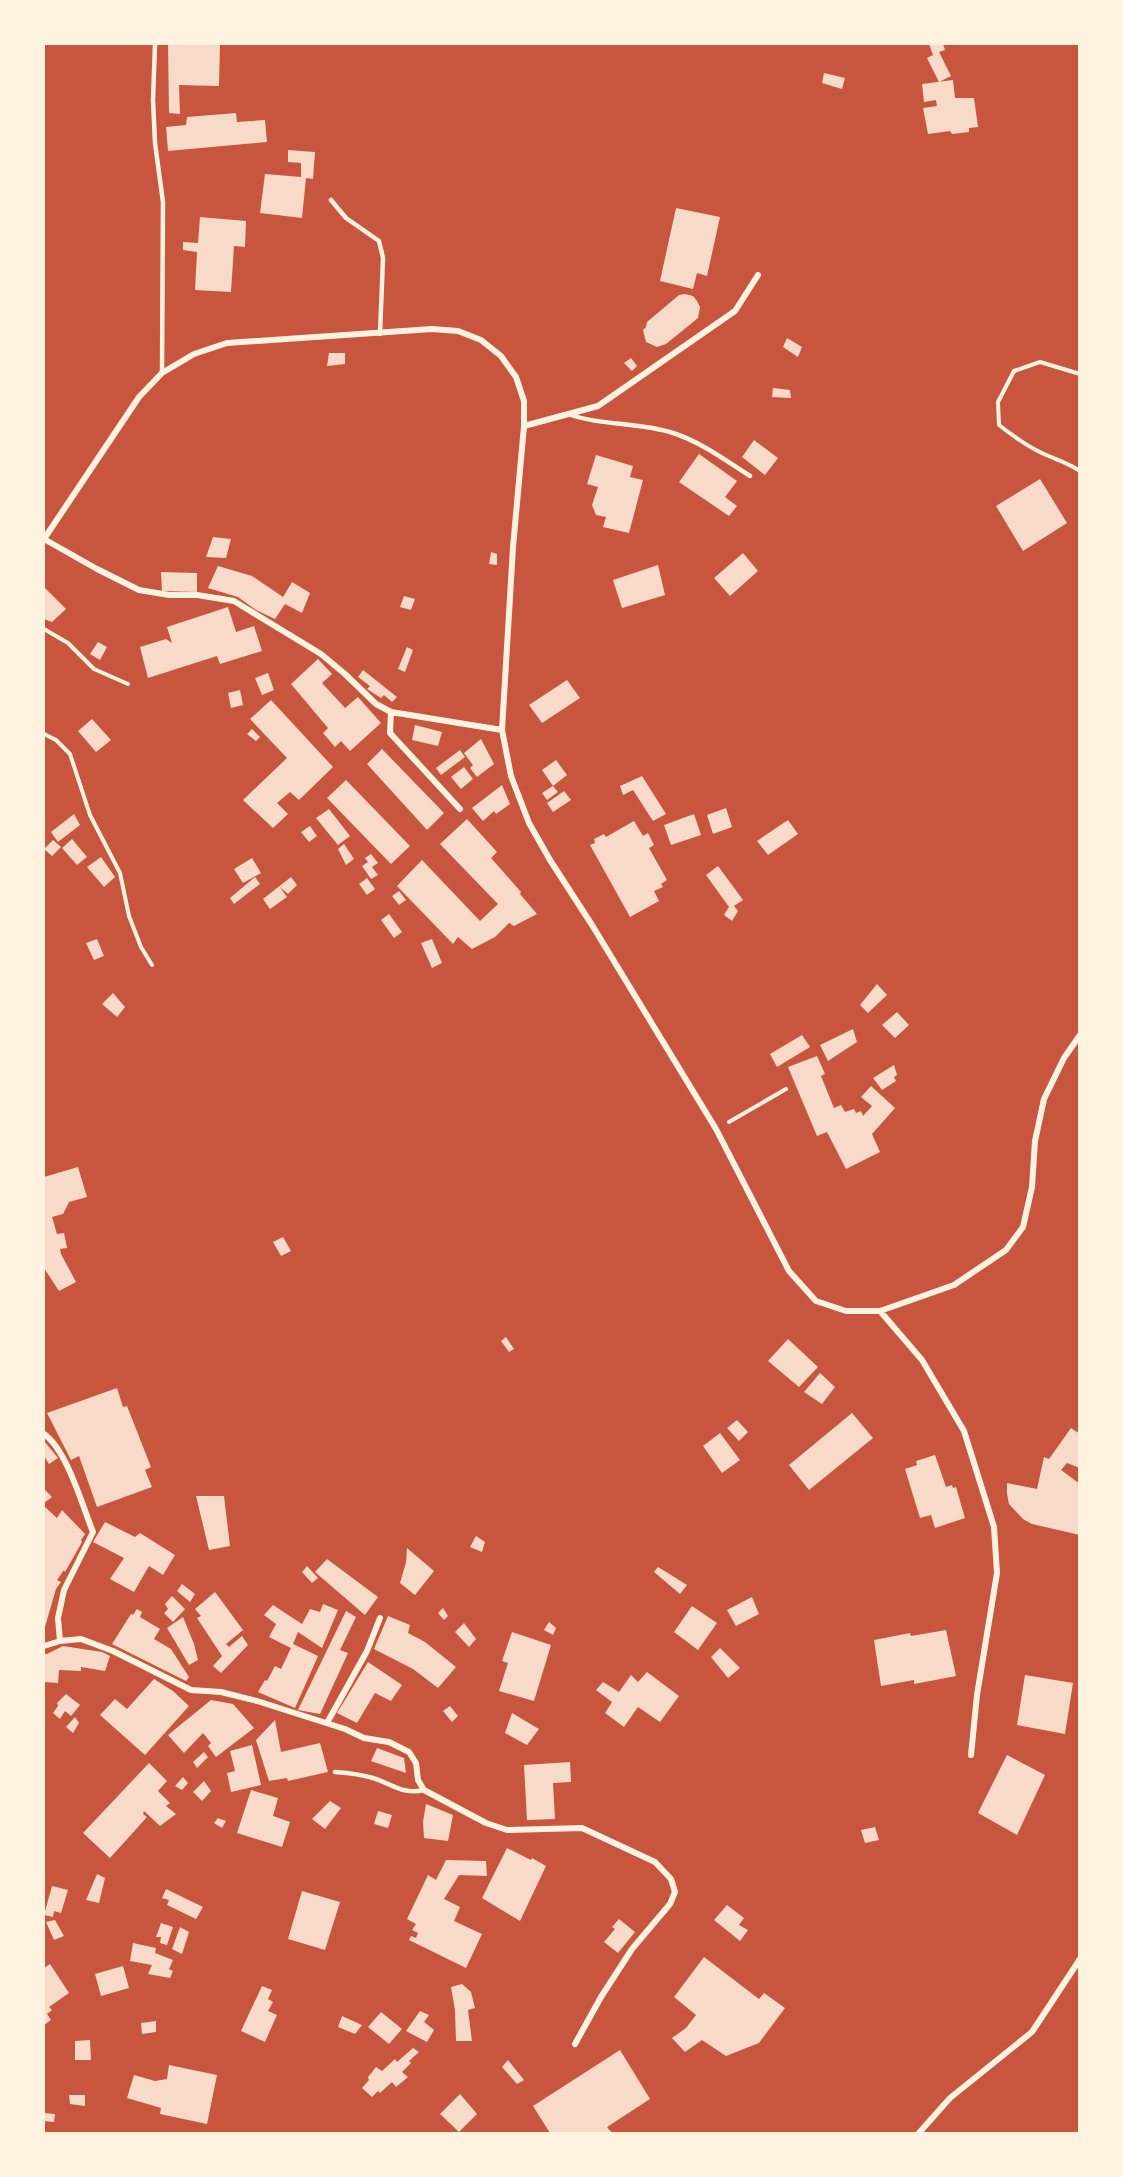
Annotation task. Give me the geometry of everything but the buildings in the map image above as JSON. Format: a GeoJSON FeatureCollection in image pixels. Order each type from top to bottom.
{"type":"FeatureCollection","features":[{"type":"Feature","properties":{"kind":"street"},"geometry":{"type":"LineString","coordinates":[[524,426],[598,406],[735,311],[758,275]]}},
{"type":"Feature","properties":{"kind":"street"},"geometry":{"type":"LineString","coordinates":[[502,730],[391,712],[376,704],[321,654],[234,601],[197,595],[169,596],[139,590],[44,539],[139,397],[162,373],[194,354],[227,343],[432,329],[458,331],[481,340],[501,356],[516,376],[524,401],[502,730],[511,776],[529,823],[716,1129],[789,1271],[816,1300],[846,1311],[880,1311],[954,1284],[1006,1250],[1023,1227],[1032,1187],[1035,1140],[1044,1099],[1064,1058],[1080,1035]]}},
{"type":"Feature","properties":{"kind":"street"},"geometry":{"type":"LineString","coordinates":[[391,712],[390,733],[460,809]]}},
{"type":"Feature","properties":{"kind":"street"},"geometry":{"type":"LineString","coordinates":[[880,1311],[922,1360],[964,1431],[994,1527],[997,1573],[977,1695],[971,1755]]}},
{"type":"Feature","properties":{"kind":"street"},"geometry":{"type":"LineString","coordinates":[[44,1434],[51,1439],[69,1471],[93,1532],[64,1590],[58,1618],[60,1641]]}},
{"type":"Feature","properties":{"kind":"street"},"geometry":{"type":"LineString","coordinates":[[327,1724],[367,1651],[380,1618]]}},
{"type":"Feature","properties":{"kind":"street"},"geometry":{"type":"LineString","coordinates":[[44,1646],[60,1641],[81,1639],[113,1651],[191,1690],[221,1692],[257,1701],[364,1738],[389,1742],[409,1752],[416,1763],[418,1780],[424,1790],[486,1823],[507,1830],[582,1828],[655,1862],[671,1880],[675,1892],[670,1904],[632,1949],[601,1997],[575,2044]]}},
{"type":"Feature","properties":{"kind":"street"},"geometry":{"type":"LineString","coordinates":[[918,2133],[950,2098],[1032,2032],[1080,1959]]}},
{"type":"Feature","properties":{"kind":"lane"},"geometry":{"type":"LineString","coordinates":[[155,44],[153,100],[155,143],[163,202],[162,373]]}},
{"type":"Feature","properties":{"kind":"lane"},"geometry":{"type":"LineString","coordinates":[[331,200],[346,218],[379,241],[383,258],[380,334]]}},
{"type":"Feature","properties":{"kind":"lane"},"geometry":{"type":"LineString","coordinates":[[568,414],[580,418],[671,432],[695,442],[750,476]]}},
{"type":"Feature","properties":{"kind":"lane"},"geometry":{"type":"LineString","coordinates":[[335,1773],[355,1773],[376,1779],[398,1790],[412,1793],[424,1790]]}},
{"type":"Feature","properties":{"kind":"path"},"geometry":{"type":"LineString","coordinates":[[1080,374],[1040,362],[1014,371],[998,402],[999,425],[1020,441],[1080,471]]}},
{"type":"Feature","properties":{"kind":"path"},"geometry":{"type":"LineString","coordinates":[[44,629],[68,643],[94,669],[128,684]]}},
{"type":"Feature","properties":{"kind":"path"},"geometry":{"type":"LineString","coordinates":[[44,734],[56,740],[70,754],[90,815],[120,873],[129,916],[141,947],[152,964]]}},
{"type":"Feature","properties":{"kind":"path"},"geometry":{"type":"LineString","coordinates":[[727,1123],[786,1089]]}}]}
